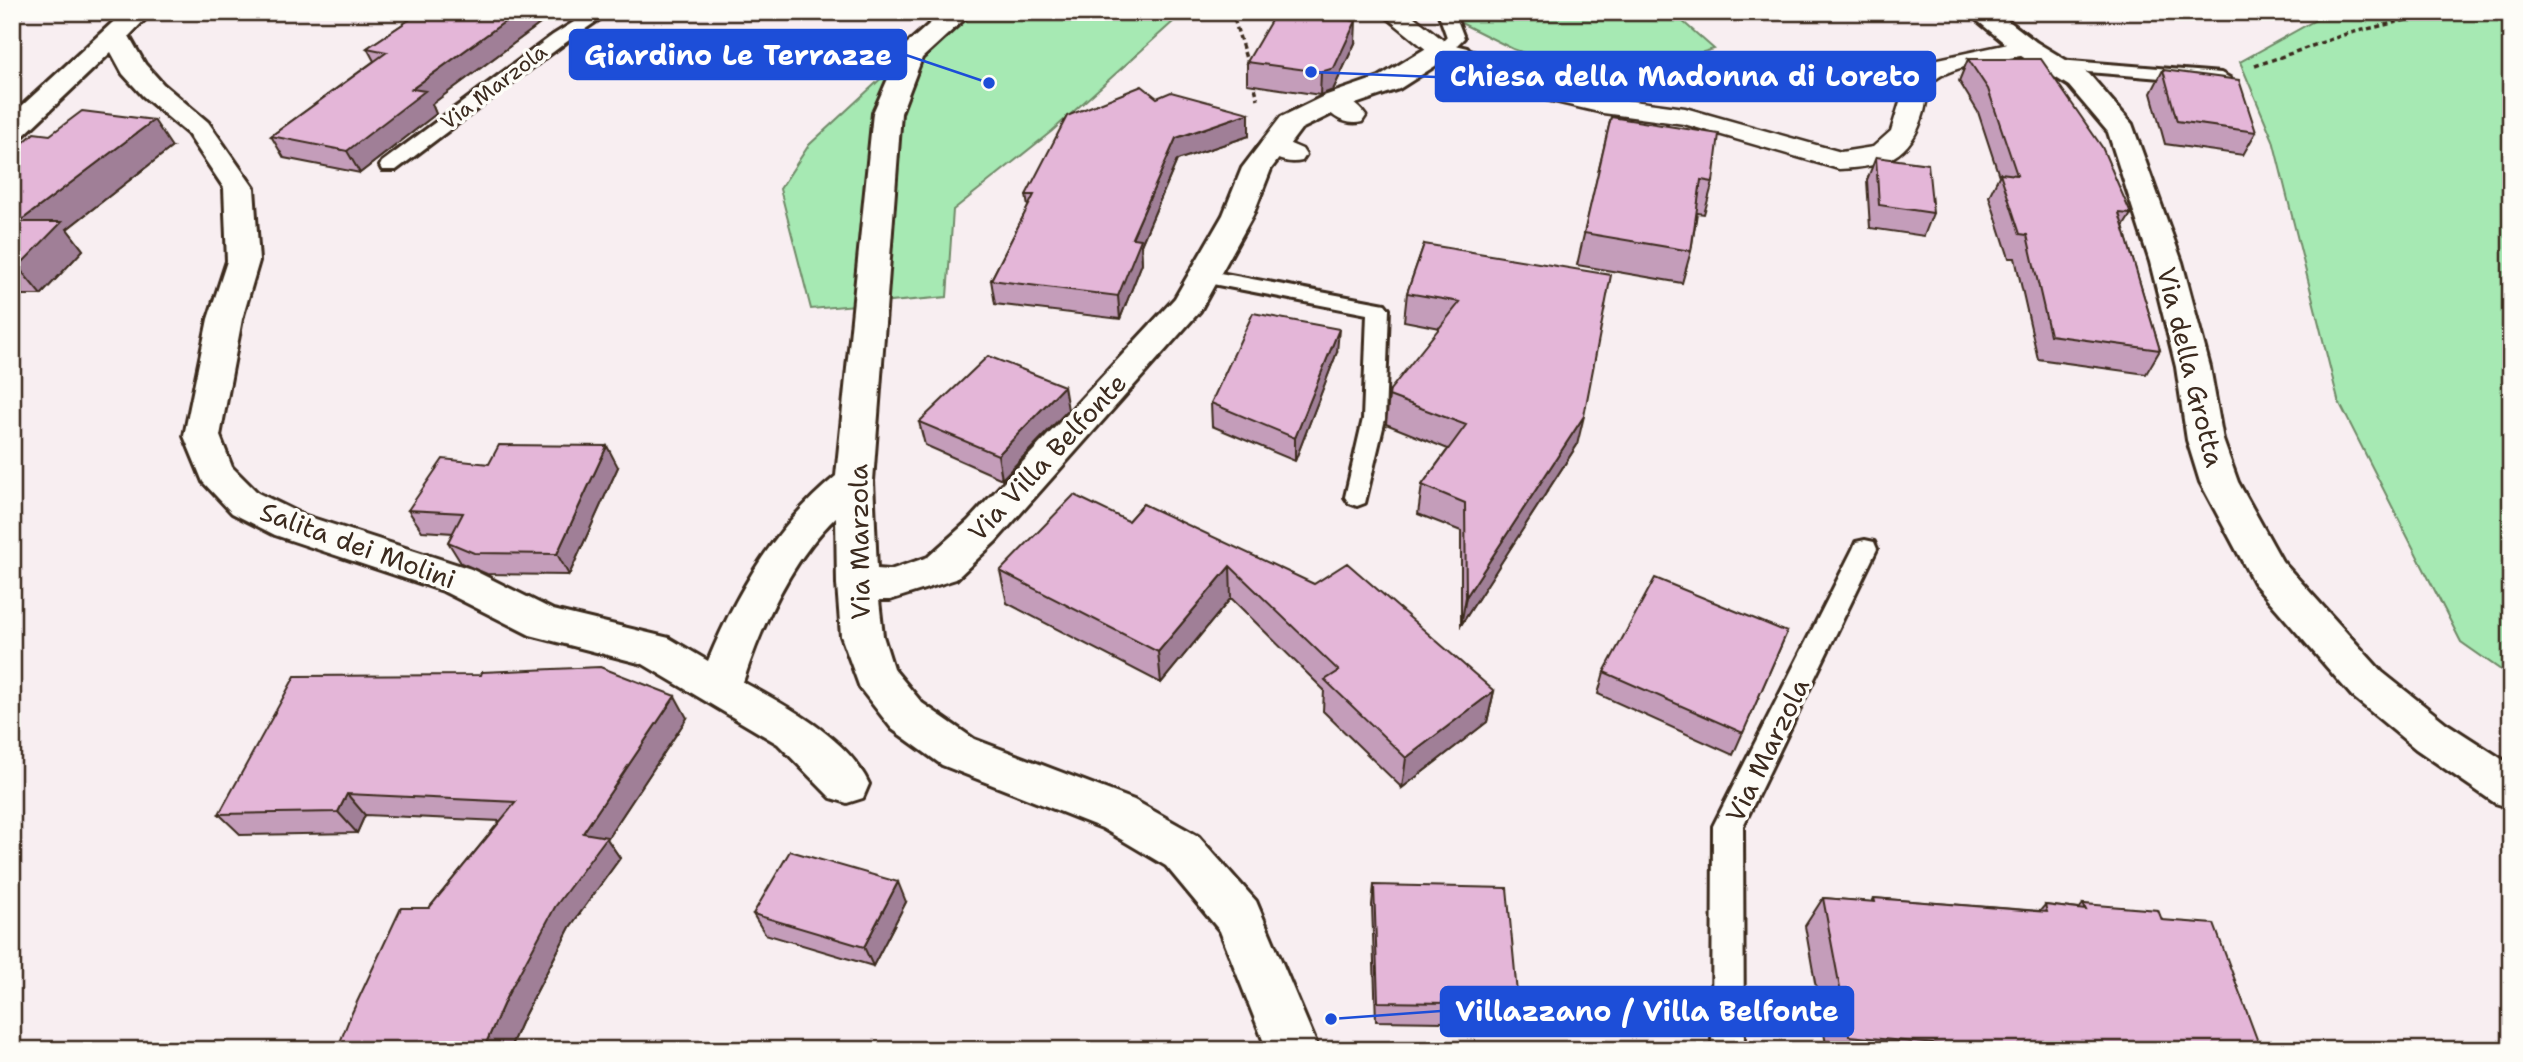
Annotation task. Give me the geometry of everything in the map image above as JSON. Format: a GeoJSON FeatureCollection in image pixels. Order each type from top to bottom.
{"type":"FeatureCollection","features":[{"type":"Feature","properties":{"kind":"street","name":"Via Marzola"},"geometry":{"type":"LineString","coordinates":[[959,12],[910,55],[887,113],[854,481],[857,584],[862,636],[875,676],[907,716],[958,752],[1118,814],[1182,851],[1239,917],[1293,1050]]}},
{"type":"Feature","properties":{"kind":"street"},"geometry":{"type":"LineString","coordinates":[[1392,12],[1450,52],[1552,93],[1604,105],[1685,116],[1839,161],[1857,160],[1883,153],[1904,134],[1920,79],[1938,66],[2027,48]]}},
{"type":"Feature","properties":{"kind":"street","name":"Via della Grotta"},"geometry":{"type":"LineString","coordinates":[[1980,12],[2027,48],[2079,80],[2122,130],[2166,262],[2193,367],[2205,440],[2219,482],[2268,572],[2367,684],[2431,736],[2511,789]]}},
{"type":"Feature","properties":{"kind":"street"},"geometry":{"type":"LineString","coordinates":[[12,131],[127,24]]}},
{"type":"Feature","properties":{"kind":"street","name":"Salita dei Molini"},"geometry":{"type":"LineString","coordinates":[[127,24],[133,68],[153,90],[198,128],[240,188],[243,261],[226,318],[202,436],[216,474],[246,503],[289,525],[457,580],[544,624],[654,650],[793,731],[847,784]]}},
{"type":"Feature","properties":{"kind":"street","name":"Via Villa Belfonte"},"geometry":{"type":"LineString","coordinates":[[857,584],[890,585],[942,568],[982,531],[1188,304],[1238,215],[1257,168],[1284,135],[1343,109],[1450,52]]}},
{"type":"Feature","properties":{"kind":"street"},"geometry":{"type":"LineString","coordinates":[[719,689],[734,644],[755,602],[808,522],[854,481]]}},
{"type":"Feature","properties":{"kind":"lane","name":"Via Marzola"},"geometry":{"type":"LineString","coordinates":[[389,166],[559,38],[602,12]]}},
{"type":"Feature","properties":{"kind":"lane"},"geometry":{"type":"LineString","coordinates":[[1446,12],[1456,38],[1450,52]]}},
{"type":"Feature","properties":{"kind":"lane","name":"Via della Grotta"},"geometry":{"type":"LineString","coordinates":[[2058,65],[2221,78]]}},
{"type":"Feature","properties":{"kind":"lane"},"geometry":{"type":"LineString","coordinates":[[1205,276],[1378,309],[1374,419],[1357,498]]}},
{"type":"Feature","properties":{"kind":"lane","name":"Via Marzola"},"geometry":{"type":"LineString","coordinates":[[1728,1050],[1728,826],[1865,549]]}},
{"type":"Feature","properties":{"kind":"path"},"geometry":{"type":"LineString","coordinates":[[1258,99],[1234,19],[1238,13],[1278,19],[1283,12]]}},
{"type":"Feature","properties":{"kind":"path"},"geometry":{"type":"LineString","coordinates":[[2221,78],[2346,34],[2440,12]]}},
{"type":"Feature","properties":{"kind":"green space"},"geometry":{"type":"Polygon","coordinates":[[[953,12],[1184,12],[1052,131],[953,210],[947,297],[811,309],[780,189],[809,145],[953,12]]]}},
{"type":"Feature","properties":{"kind":"green space"},"geometry":{"type":"Polygon","coordinates":[[[1439,12],[1672,12],[1714,49],[1660,64],[1643,95],[1513,49],[1439,12]]]}},
{"type":"Feature","properties":{"kind":"green space"},"geometry":{"type":"Polygon","coordinates":[[[2330,12],[2511,12],[2511,677],[2461,642],[2338,400],[2273,140],[2240,62],[2330,12]]]}},
{"type":"Feature","properties":{"kind":"building"},"geometry":{"type":"Polygon","coordinates":[[[421,12],[518,12],[412,89],[425,91],[347,151],[271,136],[387,52],[367,48],[421,12]]]}},
{"type":"Feature","properties":{"kind":"building"},"geometry":{"type":"Polygon","coordinates":[[[1276,12],[1356,21],[1334,68],[1321,72],[1247,62],[1276,12]]]}},
{"type":"Feature","properties":{"kind":"building"},"geometry":{"type":"Polygon","coordinates":[[[1968,59],[2041,59],[2102,147],[2131,214],[2119,213],[2160,350],[2050,335],[2027,235],[2020,234],[2000,173],[2017,175],[1988,89],[1968,59]]]}},
{"type":"Feature","properties":{"kind":"building"},"geometry":{"type":"Polygon","coordinates":[[[2163,70],[2239,80],[2256,132],[2177,121],[2163,70]]]}},
{"type":"Feature","properties":{"kind":"building"},"geometry":{"type":"Polygon","coordinates":[[[1142,86],[1157,98],[1171,92],[1249,113],[1176,138],[1132,238],[1141,239],[1118,296],[991,280],[1034,195],[1026,195],[1067,116],[1142,86]]]}},
{"type":"Feature","properties":{"kind":"building"},"geometry":{"type":"Polygon","coordinates":[[[82,111],[154,120],[19,222],[62,222],[18,267],[12,267],[12,153],[34,133],[50,135],[82,111]]]}},
{"type":"Feature","properties":{"kind":"building"},"geometry":{"type":"Polygon","coordinates":[[[1611,117],[1719,134],[1713,182],[1701,180],[1691,251],[1584,233],[1611,117]]]}},
{"type":"Feature","properties":{"kind":"building"},"geometry":{"type":"Polygon","coordinates":[[[1876,157],[1928,164],[1933,213],[1879,205],[1876,157]]]}},
{"type":"Feature","properties":{"kind":"building"},"geometry":{"type":"Polygon","coordinates":[[[1424,244],[1611,275],[1584,416],[1466,597],[1465,503],[1422,485],[1466,425],[1389,396],[1390,390],[1460,302],[1407,293],[1424,244]]]}},
{"type":"Feature","properties":{"kind":"building"},"geometry":{"type":"Polygon","coordinates":[[[1253,313],[1339,329],[1295,438],[1211,403],[1253,313]]]}},
{"type":"Feature","properties":{"kind":"building"},"geometry":{"type":"Polygon","coordinates":[[[988,356],[1064,386],[998,455],[919,422],[988,356]]]}},
{"type":"Feature","properties":{"kind":"building"},"geometry":{"type":"Polygon","coordinates":[[[499,445],[607,446],[557,554],[474,553],[448,542],[463,513],[408,510],[443,459],[489,464],[499,445]]]}},
{"type":"Feature","properties":{"kind":"building"},"geometry":{"type":"Polygon","coordinates":[[[1074,495],[1128,521],[1143,504],[1314,584],[1347,563],[1494,691],[1406,758],[1325,680],[1339,671],[1230,566],[1158,652],[1000,571],[1074,495]]]}},
{"type":"Feature","properties":{"kind":"building"},"geometry":{"type":"Polygon","coordinates":[[[1655,578],[1787,632],[1743,733],[1604,672],[1655,578]]]}},
{"type":"Feature","properties":{"kind":"building"},"geometry":{"type":"Polygon","coordinates":[[[600,667],[675,696],[583,833],[607,837],[555,907],[506,998],[483,1050],[337,1050],[401,908],[429,908],[516,802],[347,794],[338,812],[219,814],[295,676],[481,675],[482,672],[600,667]]]}},
{"type":"Feature","properties":{"kind":"building"},"geometry":{"type":"Polygon","coordinates":[[[790,851],[898,882],[864,947],[753,914],[790,851]]]}},
{"type":"Feature","properties":{"kind":"building"},"geometry":{"type":"Polygon","coordinates":[[[1374,885],[1507,888],[1518,1004],[1378,1002],[1374,885]]]}},
{"type":"Feature","properties":{"kind":"building"},"geometry":{"type":"Polygon","coordinates":[[[1823,898],[1875,902],[1874,898],[2047,912],[2045,905],[2086,910],[2083,904],[2158,910],[2162,920],[2214,924],[2261,1050],[2145,1050],[2097,1045],[2099,1050],[2003,1050],[1849,1036],[1823,898]]]}},
{"type":"Feature","properties":{"kind":"place","name":"Chiesa della Madonna di Loreto"},"geometry":{"type":"Point","coordinates":[1311,72]}},
{"type":"Feature","properties":{"kind":"place","name":"Giardino Le Terrazze"},"geometry":{"type":"Point","coordinates":[989,83]}},
{"type":"Feature","properties":{"kind":"place","name":"Villazzano / Villa Belfonte"},"geometry":{"type":"Point","coordinates":[1331,1019]}}]}
